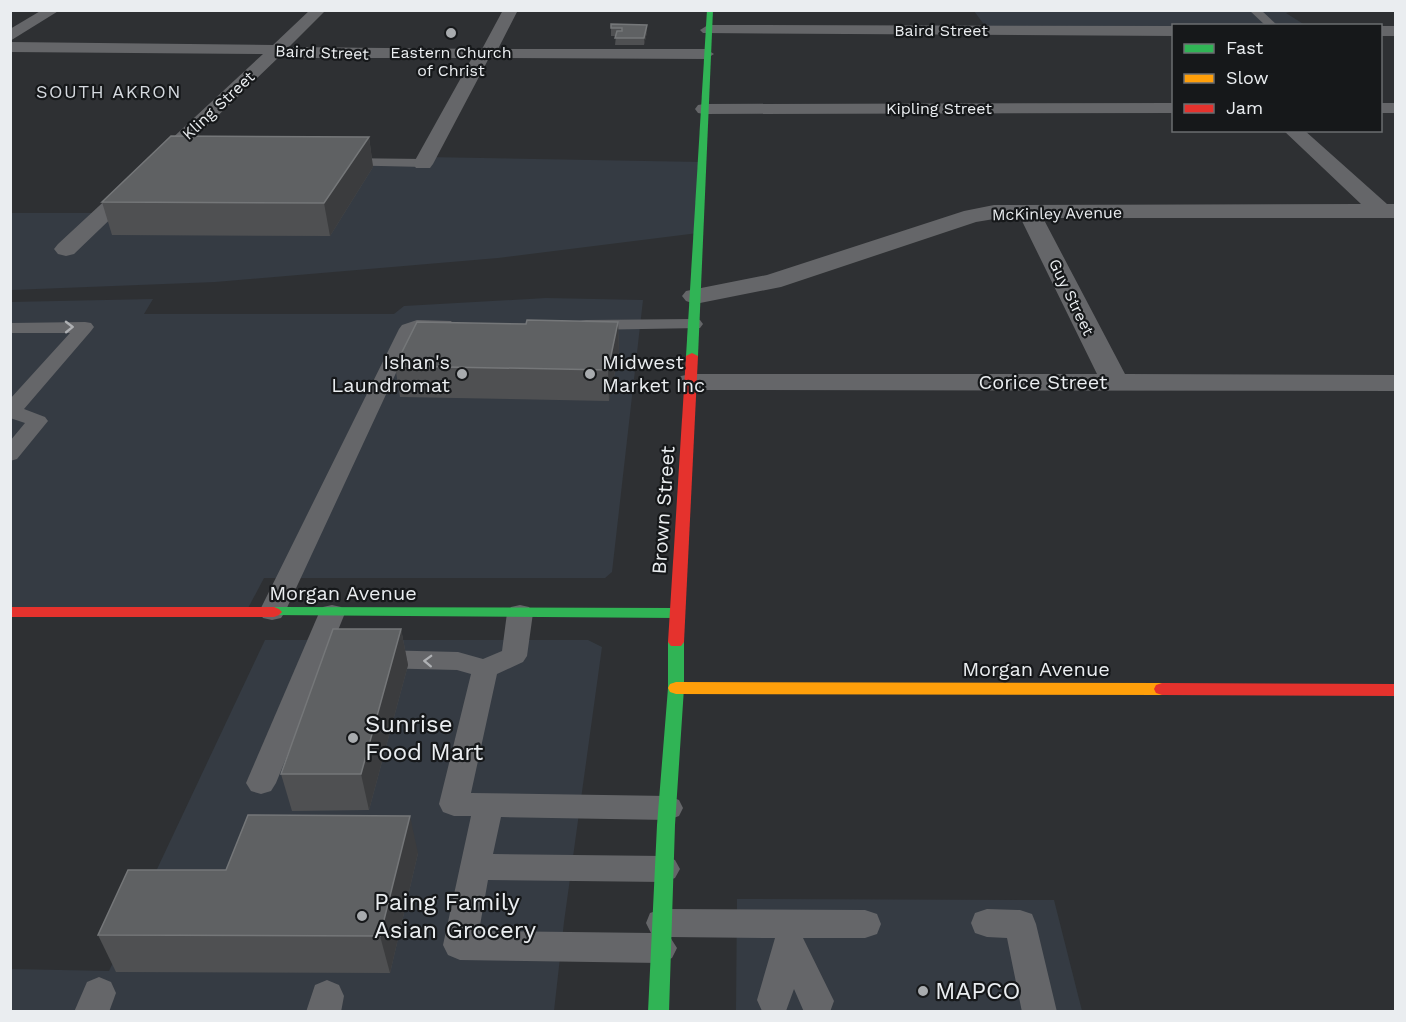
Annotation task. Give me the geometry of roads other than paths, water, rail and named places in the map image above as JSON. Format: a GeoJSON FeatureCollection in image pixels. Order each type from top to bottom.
{"type":"FeatureCollection","features":[{"type":"Feature","properties":{"kind":"main road","name":"Brown Street"},"geometry":{"type":"LineString","coordinates":[[658,1011],[664,869],[676,688],[676,613],[696,296],[706,54],[710,10]]}},
{"type":"Feature","properties":{"kind":"main road","name":"Morgan Avenue"},"geometry":{"type":"LineString","coordinates":[[10,612],[676,613]]}},
{"type":"Feature","properties":{"kind":"main road","name":"Morgan Avenue"},"geometry":{"type":"LineString","coordinates":[[676,688],[1395,690]]}},
{"type":"Feature","properties":{"kind":"street"},"geometry":{"type":"LineString","coordinates":[[10,36],[53,10]]}},
{"type":"Feature","properties":{"kind":"street","name":"Kling Street"},"geometry":{"type":"LineString","coordinates":[[66,249],[319,10]]}},
{"type":"Feature","properties":{"kind":"street"},"geometry":{"type":"LineString","coordinates":[[423,164],[511,10]]}},
{"type":"Feature","properties":{"kind":"street","name":"Baird Street"},"geometry":{"type":"LineString","coordinates":[[708,30],[1172,31]]}},
{"type":"Feature","properties":{"kind":"street","name":"Baird Street"},"geometry":{"type":"LineString","coordinates":[[10,47],[256,48],[300,53],[706,54]]}},
{"type":"Feature","properties":{"kind":"street","name":"Kipling Street"},"geometry":{"type":"LineString","coordinates":[[704,109],[1172,108]]}},
{"type":"Feature","properties":{"kind":"street"},"geometry":{"type":"LineString","coordinates":[[1294,132],[1388,211]]}},
{"type":"Feature","properties":{"kind":"street","name":"McKinley Avenue"},"geometry":{"type":"LineString","coordinates":[[696,296],[772,282],[972,216],[994,212],[1388,211]]}},
{"type":"Feature","properties":{"kind":"street","name":"Guy Street"},"geometry":{"type":"LineString","coordinates":[[1029,212],[1115,382]]}},
{"type":"Feature","properties":{"kind":"street","name":"Corice Street"},"geometry":{"type":"LineString","coordinates":[[691,382],[1395,382]]}},
{"type":"Feature","properties":{"kind":"lane"},"geometry":{"type":"LineString","coordinates":[[1254,10],[1271,24]]}},
{"type":"Feature","properties":{"kind":"lane"},"geometry":{"type":"LineString","coordinates":[[158,162],[181,162]]}},
{"type":"Feature","properties":{"kind":"lane"},"geometry":{"type":"LineString","coordinates":[[331,162],[423,164]]}},
{"type":"Feature","properties":{"kind":"lane"},"geometry":{"type":"LineString","coordinates":[[567,325],[694,324]]}},
{"type":"Feature","properties":{"kind":"lane"},"geometry":{"type":"LineString","coordinates":[[272,612],[408,329],[417,325],[463,325]]}},
{"type":"Feature","properties":{"kind":"lane"},"geometry":{"type":"LineString","coordinates":[[10,328],[86,327],[11,411],[38,421],[10,455]]}},
{"type":"Feature","properties":{"kind":"lane"},"geometry":{"type":"LineString","coordinates":[[261,783],[334,658],[332,613]]}},
{"type":"Feature","properties":{"kind":"lane"},"geometry":{"type":"LineString","coordinates":[[334,658],[458,661],[485,669],[514,656],[520,613]]}},
{"type":"Feature","properties":{"kind":"lane"},"geometry":{"type":"LineString","coordinates":[[485,669],[454,804],[668,808]]}},
{"type":"Feature","properties":{"kind":"lane"},"geometry":{"type":"LineString","coordinates":[[488,805],[460,945],[661,935],[789,933],[866,924]]}},
{"type":"Feature","properties":{"kind":"lane"},"geometry":{"type":"LineString","coordinates":[[475,867],[664,869]]}},
{"type":"Feature","properties":{"kind":"lane"},"geometry":{"type":"LineString","coordinates":[[987,923],[1020,924],[1040,1011]]}},
{"type":"Feature","properties":{"kind":"lane"},"geometry":{"type":"LineString","coordinates":[[774,1000],[789,933]]}},
{"type":"Feature","properties":{"kind":"lane"},"geometry":{"type":"LineString","coordinates":[[789,933],[817,1001]]}},
{"type":"Feature","properties":{"kind":"place","name":"Eastern Church of Christ"},"geometry":{"type":"Point","coordinates":[451,33]}},
{"type":"Feature","properties":{"kind":"place","name":"Ishan's Laundromat"},"geometry":{"type":"Point","coordinates":[462,374]}},
{"type":"Feature","properties":{"kind":"place","name":"Midwest Market Inc"},"geometry":{"type":"Point","coordinates":[590,374]}},
{"type":"Feature","properties":{"kind":"place","name":"Sunrise Food Mart"},"geometry":{"type":"Point","coordinates":[353,738]}},
{"type":"Feature","properties":{"kind":"place","name":"Paing Family Asian Grocery"},"geometry":{"type":"Point","coordinates":[362,916]}},
{"type":"Feature","properties":{"kind":"place","name":"MAPCO"},"geometry":{"type":"Point","coordinates":[923,991]}},
{"type":"Feature","properties":{"kind":"district","name":"SOUTH AKRON"},"geometry":{"type":"Point","coordinates":[109,92]}}]}
